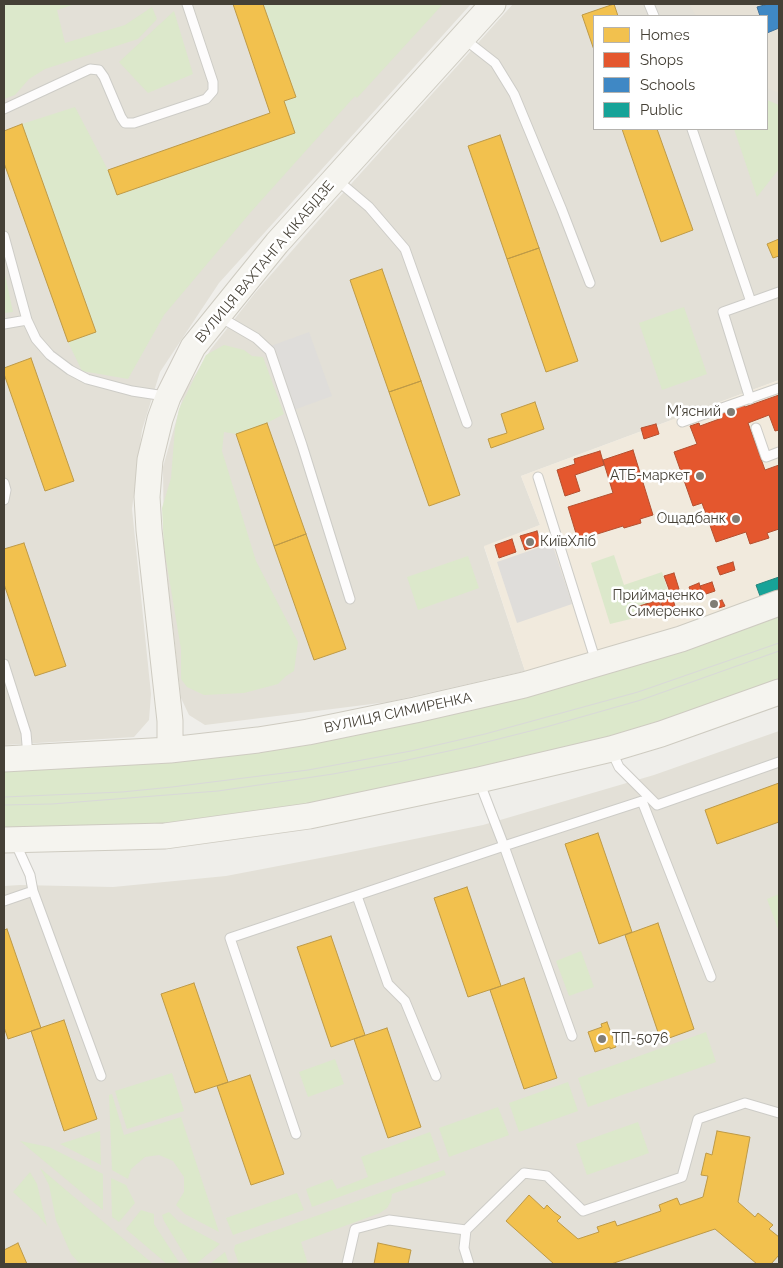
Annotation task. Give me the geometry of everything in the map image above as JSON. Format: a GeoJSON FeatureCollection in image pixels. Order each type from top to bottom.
{"type":"FeatureCollection","features":[{"type":"Feature","properties":{"kind":"street","name":"ВУЛИЦЯ ВАХТАНГА КІКАБІДЗЕ"},"geometry":{"type":"LineString","coordinates":[[170,750],[170,721],[147,497],[150,460],[160,419],[168,397],[193,347],[276,244],[493,4]]}},
{"type":"Feature","properties":{"kind":"street","name":"ВУЛИЦЯ СИМИРЕНКА"},"geometry":{"type":"LineString","coordinates":[[4,760],[170,750],[308,732],[524,685],[681,639],[779,603]]}},
{"type":"Feature","properties":{"kind":"street"},"geometry":{"type":"LineString","coordinates":[[9,840],[165,836],[309,816],[479,780],[611,749],[661,734],[779,692]]}},
{"type":"Feature","properties":{"kind":"lane"},"geometry":{"type":"LineString","coordinates":[[4,109],[90,68],[99,70],[104,77],[125,123],[134,123],[206,99],[213,91],[214,82],[187,4]]}},
{"type":"Feature","properties":{"kind":"lane"},"geometry":{"type":"LineString","coordinates":[[463,37],[495,63],[514,94],[590,283]]}},
{"type":"Feature","properties":{"kind":"lane"},"geometry":{"type":"LineString","coordinates":[[692,130],[751,302]]}},
{"type":"Feature","properties":{"kind":"lane"},"geometry":{"type":"LineString","coordinates":[[335,178],[369,207],[405,249],[467,423]]}},
{"type":"Feature","properties":{"kind":"lane"},"geometry":{"type":"LineString","coordinates":[[4,236],[26,320],[36,339],[50,355],[70,370],[87,379],[132,391],[168,397]]}},
{"type":"Feature","properties":{"kind":"lane"},"geometry":{"type":"LineString","coordinates":[[750,399],[723,312],[779,292]]}},
{"type":"Feature","properties":{"kind":"lane"},"geometry":{"type":"LineString","coordinates":[[218,316],[256,338],[270,351],[302,445],[350,599]]}},
{"type":"Feature","properties":{"kind":"lane"},"geometry":{"type":"LineString","coordinates":[[4,324],[26,320]]}},
{"type":"Feature","properties":{"kind":"lane"},"geometry":{"type":"LineString","coordinates":[[682,422],[779,388]]}},
{"type":"Feature","properties":{"kind":"lane"},"geometry":{"type":"LineString","coordinates":[[756,428],[766,457],[779,452]]}},
{"type":"Feature","properties":{"kind":"lane"},"geometry":{"type":"LineString","coordinates":[[538,477],[597,665]]}},
{"type":"Feature","properties":{"kind":"lane"},"geometry":{"type":"LineString","coordinates":[[4,483],[6,490],[4,500]]}},
{"type":"Feature","properties":{"kind":"lane"},"geometry":{"type":"LineString","coordinates":[[4,664],[26,733],[28,759]]}},
{"type":"Feature","properties":{"kind":"lane"},"geometry":{"type":"LineString","coordinates":[[611,749],[619,768],[658,806],[779,762]]}},
{"type":"Feature","properties":{"kind":"lane"},"geometry":{"type":"LineString","coordinates":[[479,780],[572,1036]]}},
{"type":"Feature","properties":{"kind":"lane"},"geometry":{"type":"LineString","coordinates":[[296,1134],[230,938],[642,801],[710,977]]}},
{"type":"Feature","properties":{"kind":"lane"},"geometry":{"type":"LineString","coordinates":[[9,840],[30,875],[33,891],[101,1076]]}},
{"type":"Feature","properties":{"kind":"lane"},"geometry":{"type":"LineString","coordinates":[[4,901],[33,891]]}},
{"type":"Feature","properties":{"kind":"lane"},"geometry":{"type":"LineString","coordinates":[[357,896],[388,984],[405,1001],[436,1076]]}},
{"type":"Feature","properties":{"kind":"lane"},"geometry":{"type":"LineString","coordinates":[[469,1264],[464,1248],[466,1230],[524,1173],[547,1176],[583,1211],[682,1177],[698,1119],[745,1103],[779,1113]]}},
{"type":"Feature","properties":{"kind":"lane"},"geometry":{"type":"LineString","coordinates":[[348,1264],[355,1229],[388,1220],[466,1230]]}},
{"type":"Feature","properties":{"kind":"shaded area"},"geometry":{"type":"Polygon","coordinates":[[[4,4],[471,4],[219,283],[160,372],[142,430],[132,509],[151,694],[149,720],[134,737],[4,745],[4,4]]]}},
{"type":"Feature","properties":{"kind":"shaded area"},"geometry":{"type":"Polygon","coordinates":[[[513,4],[779,4],[779,380],[521,476],[540,525],[484,547],[525,671],[388,702],[205,725],[189,715],[181,698],[164,548],[163,467],[184,393],[211,349],[255,293],[513,4]]]}},
{"type":"Feature","properties":{"kind":"shaded area"},"geometry":{"type":"Polygon","coordinates":[[[689,4],[779,4],[779,93],[768,88],[768,15],[695,15],[689,4]]]}},
{"type":"Feature","properties":{"kind":"shaded area"},"geometry":{"type":"Polygon","coordinates":[[[309,332],[332,396],[291,411],[268,347],[309,332]]]}},
{"type":"Feature","properties":{"kind":"shaded area"},"geometry":{"type":"Polygon","coordinates":[[[779,380],[779,594],[647,639],[525,671],[484,546],[540,525],[521,476],[779,380]]]}},
{"type":"Feature","properties":{"kind":"shaded area"},"geometry":{"type":"Polygon","coordinates":[[[552,543],[572,604],[517,623],[497,562],[552,543]]]}},
{"type":"Feature","properties":{"kind":"shaded area"},"geometry":{"type":"Polygon","coordinates":[[[779,731],[779,1264],[4,1264],[4,886],[113,887],[226,876],[341,854],[483,825],[654,775],[779,731]]]}},
{"type":"Feature","properties":{"kind":"green space"},"geometry":{"type":"Polygon","coordinates":[[[4,4],[75,4],[57,10],[65,43],[125,25],[152,7],[157,19],[138,39],[45,69],[29,79],[15,95],[4,99],[4,4]]]}},
{"type":"Feature","properties":{"kind":"green space"},"geometry":{"type":"Polygon","coordinates":[[[263,4],[443,4],[357,98],[355,96],[250,213],[164,315],[128,379],[82,371],[68,342],[96,331],[22,124],[75,107],[108,170],[117,195],[294,133],[284,101],[296,97],[263,4]]]}},
{"type":"Feature","properties":{"kind":"green space"},"geometry":{"type":"Polygon","coordinates":[[[174,11],[193,74],[148,93],[119,62],[174,11]]]}},
{"type":"Feature","properties":{"kind":"green space"},"geometry":{"type":"Polygon","coordinates":[[[768,100],[779,105],[779,169],[757,197],[734,130],[768,130],[768,100]]]}},
{"type":"Feature","properties":{"kind":"green space"},"geometry":{"type":"Polygon","coordinates":[[[4,270],[13,312],[4,313],[4,270]]]}},
{"type":"Feature","properties":{"kind":"green space"},"geometry":{"type":"Polygon","coordinates":[[[684,307],[707,374],[662,390],[639,323],[684,307]]]}},
{"type":"Feature","properties":{"kind":"green space"},"geometry":{"type":"Polygon","coordinates":[[[224,345],[244,350],[252,356],[263,357],[284,414],[267,423],[236,434],[224,432],[222,451],[256,561],[298,642],[294,671],[278,684],[244,693],[204,695],[187,687],[181,679],[181,649],[164,548],[162,508],[171,478],[175,428],[179,409],[206,355],[224,345]]]}},
{"type":"Feature","properties":{"kind":"green space"},"geometry":{"type":"Polygon","coordinates":[[[614,555],[624,585],[662,572],[669,594],[658,596],[659,600],[636,607],[639,617],[610,624],[591,563],[614,555]]]}},
{"type":"Feature","properties":{"kind":"green space"},"geometry":{"type":"Polygon","coordinates":[[[468,556],[479,588],[418,610],[407,577],[468,556]]]}},
{"type":"Feature","properties":{"kind":"green space"},"geometry":{"type":"Polygon","coordinates":[[[779,614],[779,683],[707,709],[460,779],[192,823],[4,833],[4,769],[196,758],[779,614]]]}},
{"type":"Feature","properties":{"kind":"green space"},"geometry":{"type":"Polygon","coordinates":[[[779,894],[779,932],[767,899],[779,894]]]}},
{"type":"Feature","properties":{"kind":"green space"},"geometry":{"type":"Polygon","coordinates":[[[581,951],[594,987],[569,996],[556,961],[581,951]]]}},
{"type":"Feature","properties":{"kind":"green space"},"geometry":{"type":"Polygon","coordinates":[[[706,1032],[716,1062],[588,1107],[578,1078],[706,1032]]]}},
{"type":"Feature","properties":{"kind":"green space"},"geometry":{"type":"Polygon","coordinates":[[[335,1059],[344,1084],[308,1097],[299,1072],[335,1059]]]}},
{"type":"Feature","properties":{"kind":"green space"},"geometry":{"type":"Polygon","coordinates":[[[172,1073],[184,1111],[127,1129],[115,1091],[172,1073]]]}},
{"type":"Feature","properties":{"kind":"green space"},"geometry":{"type":"Polygon","coordinates":[[[568,1082],[578,1111],[519,1132],[509,1103],[568,1082]]]}},
{"type":"Feature","properties":{"kind":"green space"},"geometry":{"type":"Polygon","coordinates":[[[112,1094],[124,1135],[181,1117],[219,1232],[185,1214],[176,1205],[184,1192],[184,1177],[173,1161],[159,1155],[145,1157],[131,1169],[128,1179],[112,1170],[109,1095],[112,1094]]]}},
{"type":"Feature","properties":{"kind":"green space"},"geometry":{"type":"Polygon","coordinates":[[[498,1107],[509,1135],[449,1157],[439,1128],[498,1107]]]}},
{"type":"Feature","properties":{"kind":"green space"},"geometry":{"type":"Polygon","coordinates":[[[638,1122],[649,1153],[587,1175],[576,1144],[638,1122]]]}},
{"type":"Feature","properties":{"kind":"green space"},"geometry":{"type":"Polygon","coordinates":[[[100,1131],[101,1165],[60,1144],[100,1131]]]}},
{"type":"Feature","properties":{"kind":"green space"},"geometry":{"type":"Polygon","coordinates":[[[430,1132],[440,1160],[312,1207],[306,1189],[332,1179],[337,1189],[368,1177],[361,1157],[430,1132]]]}},
{"type":"Feature","properties":{"kind":"green space"},"geometry":{"type":"Polygon","coordinates":[[[20,1141],[49,1147],[103,1174],[103,1210],[20,1141]]]}},
{"type":"Feature","properties":{"kind":"green space"},"geometry":{"type":"Polygon","coordinates":[[[40,1168],[153,1264],[80,1264],[71,1254],[56,1220],[49,1185],[40,1168]]]}},
{"type":"Feature","properties":{"kind":"green space"},"geometry":{"type":"Polygon","coordinates":[[[444,1170],[446,1175],[392,1194],[387,1208],[380,1213],[301,1242],[308,1264],[239,1264],[234,1250],[235,1245],[444,1170]]]}},
{"type":"Feature","properties":{"kind":"green space"},"geometry":{"type":"Polygon","coordinates":[[[30,1172],[37,1184],[47,1226],[13,1192],[30,1172]]]}},
{"type":"Feature","properties":{"kind":"green space"},"geometry":{"type":"Polygon","coordinates":[[[111,1178],[126,1185],[135,1203],[119,1222],[112,1217],[111,1178]]]}},
{"type":"Feature","properties":{"kind":"green space"},"geometry":{"type":"Polygon","coordinates":[[[297,1193],[304,1210],[233,1235],[226,1218],[297,1193]]]}},
{"type":"Feature","properties":{"kind":"green space"},"geometry":{"type":"Polygon","coordinates":[[[141,1210],[154,1214],[154,1224],[180,1264],[167,1264],[126,1229],[141,1210]]]}},
{"type":"Feature","properties":{"kind":"green space"},"geometry":{"type":"Polygon","coordinates":[[[169,1212],[179,1222],[220,1244],[196,1264],[190,1264],[164,1221],[162,1215],[169,1212]]]}},
{"type":"Feature","properties":{"kind":"green space"},"geometry":{"type":"Polygon","coordinates":[[[225,1252],[229,1264],[210,1264],[225,1252]]]}},
{"type":"Feature","properties":{"kind":"building: Homes"},"geometry":{"type":"Polygon","coordinates":[[[233,4],[263,4],[296,97],[284,101],[295,133],[117,195],[108,170],[270,113],[233,4]]]}},
{"type":"Feature","properties":{"kind":"building: Homes"},"geometry":{"type":"Polygon","coordinates":[[[614,4],[618,15],[593,15],[593,47],[582,15],[614,4]]]}},
{"type":"Feature","properties":{"kind":"building: Homes"},"geometry":{"type":"Polygon","coordinates":[[[22,124],[96,332],[68,342],[4,163],[4,131],[22,124]]]}},
{"type":"Feature","properties":{"kind":"building: Homes"},"geometry":{"type":"Polygon","coordinates":[[[622,130],[657,130],[693,230],[661,242],[622,130]]]}},
{"type":"Feature","properties":{"kind":"building: Homes"},"geometry":{"type":"Polygon","coordinates":[[[500,135],[539,248],[507,259],[468,146],[500,135]]]}},
{"type":"Feature","properties":{"kind":"building: Homes"},"geometry":{"type":"Polygon","coordinates":[[[779,239],[779,256],[773,258],[767,244],[779,239]]]}},
{"type":"Feature","properties":{"kind":"building: Homes"},"geometry":{"type":"Polygon","coordinates":[[[539,248],[578,361],[546,372],[507,259],[539,248]]]}},
{"type":"Feature","properties":{"kind":"building: Homes"},"geometry":{"type":"Polygon","coordinates":[[[382,269],[421,381],[389,392],[350,280],[382,269]]]}},
{"type":"Feature","properties":{"kind":"building: Homes"},"geometry":{"type":"Polygon","coordinates":[[[31,358],[74,481],[45,491],[4,374],[4,368],[31,358]]]}},
{"type":"Feature","properties":{"kind":"building: Homes"},"geometry":{"type":"Polygon","coordinates":[[[421,381],[460,495],[429,506],[389,392],[421,381]]]}},
{"type":"Feature","properties":{"kind":"building: Homes"},"geometry":{"type":"Polygon","coordinates":[[[535,402],[544,429],[491,448],[488,439],[507,433],[501,414],[535,402]]]}},
{"type":"Feature","properties":{"kind":"building: Homes"},"geometry":{"type":"Polygon","coordinates":[[[680,406],[682,412],[674,415],[672,409],[680,406]]]}},
{"type":"Feature","properties":{"kind":"building: Homes"},"geometry":{"type":"Polygon","coordinates":[[[267,423],[306,534],[274,546],[236,434],[267,423]]]}},
{"type":"Feature","properties":{"kind":"building: Homes"},"geometry":{"type":"Polygon","coordinates":[[[306,534],[346,649],[314,660],[274,546],[306,534]]]}},
{"type":"Feature","properties":{"kind":"building: Homes"},"geometry":{"type":"Polygon","coordinates":[[[24,543],[66,666],[35,676],[4,584],[4,549],[24,543]]]}},
{"type":"Feature","properties":{"kind":"building: Homes"},"geometry":{"type":"Polygon","coordinates":[[[779,783],[779,822],[717,844],[705,810],[779,783]]]}},
{"type":"Feature","properties":{"kind":"building: Homes"},"geometry":{"type":"Polygon","coordinates":[[[598,833],[632,932],[599,944],[565,844],[598,833]]]}},
{"type":"Feature","properties":{"kind":"building: Homes"},"geometry":{"type":"Polygon","coordinates":[[[467,887],[501,986],[468,997],[434,898],[467,887]]]}},
{"type":"Feature","properties":{"kind":"building: Homes"},"geometry":{"type":"Polygon","coordinates":[[[658,923],[694,1029],[661,1041],[625,935],[658,923]]]}},
{"type":"Feature","properties":{"kind":"building: Homes"},"geometry":{"type":"Polygon","coordinates":[[[7,929],[41,1028],[8,1039],[4,1027],[4,930],[7,929]]]}},
{"type":"Feature","properties":{"kind":"building: Homes"},"geometry":{"type":"Polygon","coordinates":[[[331,936],[365,1035],[331,1047],[297,947],[331,936]]]}},
{"type":"Feature","properties":{"kind":"building: Homes"},"geometry":{"type":"Polygon","coordinates":[[[524,978],[557,1078],[524,1089],[490,990],[524,978]]]}},
{"type":"Feature","properties":{"kind":"building: Homes"},"geometry":{"type":"Polygon","coordinates":[[[194,983],[228,1082],[195,1093],[161,994],[194,983]]]}},
{"type":"Feature","properties":{"kind":"building: Homes"},"geometry":{"type":"Polygon","coordinates":[[[64,1020],[97,1119],[64,1131],[31,1031],[64,1020]]]}},
{"type":"Feature","properties":{"kind":"building: Homes","name":"ТП-5076"},"geometry":{"type":"Polygon","coordinates":[[[607,1022],[616,1047],[595,1052],[588,1032],[602,1027],[601,1024],[607,1022]]]}},
{"type":"Feature","properties":{"kind":"building: Homes"},"geometry":{"type":"Polygon","coordinates":[[[387,1028],[421,1127],[388,1138],[354,1039],[387,1028]]]}},
{"type":"Feature","properties":{"kind":"building: Homes"},"geometry":{"type":"Polygon","coordinates":[[[250,1075],[284,1174],[251,1185],[217,1086],[250,1075]]]}},
{"type":"Feature","properties":{"kind":"building: Homes"},"geometry":{"type":"Polygon","coordinates":[[[717,1131],[750,1137],[738,1202],[755,1217],[758,1213],[773,1225],[769,1229],[779,1237],[779,1255],[771,1264],[757,1264],[715,1229],[611,1264],[554,1264],[506,1221],[529,1195],[544,1209],[547,1205],[561,1217],[557,1221],[578,1239],[599,1232],[597,1227],[615,1221],[617,1226],[661,1211],[659,1205],[677,1198],[680,1205],[703,1197],[708,1176],[701,1175],[706,1153],[712,1155],[717,1131]]]}},
{"type":"Feature","properties":{"kind":"building: Homes"},"geometry":{"type":"Polygon","coordinates":[[[18,1243],[27,1264],[4,1264],[4,1250],[18,1243]]]}},
{"type":"Feature","properties":{"kind":"building: Homes"},"geometry":{"type":"Polygon","coordinates":[[[378,1243],[411,1250],[408,1264],[374,1264],[378,1243]]]}},
{"type":"Feature","properties":{"kind":"building: Shops"},"geometry":{"type":"Polygon","coordinates":[[[779,395],[779,430],[775,431],[769,415],[748,423],[765,470],[779,465],[779,529],[767,533],[769,538],[750,544],[746,532],[716,542],[702,503],[693,506],[674,452],[697,444],[690,426],[699,423],[700,426],[722,418],[720,411],[743,403],[745,407],[779,395]]]}},
{"type":"Feature","properties":{"kind":"building: Shops"},"geometry":{"type":"Polygon","coordinates":[[[656,424],[659,434],[644,439],[641,428],[656,424]]]}},
{"type":"Feature","properties":{"kind":"building: Shops"},"geometry":{"type":"Polygon","coordinates":[[[633,450],[653,515],[640,519],[641,523],[624,528],[623,526],[578,540],[568,507],[613,493],[603,460],[633,450]]]}},
{"type":"Feature","properties":{"kind":"building: Shops"},"geometry":{"type":"Polygon","coordinates":[[[600,451],[604,465],[575,475],[580,491],[565,496],[557,470],[575,464],[574,459],[600,451]]]}},
{"type":"Feature","properties":{"kind":"building: Shops"},"geometry":{"type":"Polygon","coordinates":[[[537,531],[541,545],[525,550],[520,536],[537,531]]]}},
{"type":"Feature","properties":{"kind":"building: Shops"},"geometry":{"type":"Polygon","coordinates":[[[512,539],[516,552],[499,558],[495,545],[512,539]]]}},
{"type":"Feature","properties":{"kind":"building: Shops"},"geometry":{"type":"Polygon","coordinates":[[[733,562],[735,570],[720,575],[717,567],[733,562]]]}},
{"type":"Feature","properties":{"kind":"building: Shops"},"geometry":{"type":"Polygon","coordinates":[[[674,573],[679,589],[670,592],[664,576],[674,573]]]}},
{"type":"Feature","properties":{"kind":"building: Shops"},"geometry":{"type":"Polygon","coordinates":[[[712,582],[715,591],[703,595],[700,586],[712,582]]]}},
{"type":"Feature","properties":{"kind":"building: Shops"},"geometry":{"type":"Polygon","coordinates":[[[699,583],[703,595],[693,598],[689,587],[699,583]]]}},
{"type":"Feature","properties":{"kind":"building: Shops"},"geometry":{"type":"Polygon","coordinates":[[[671,593],[675,606],[663,609],[659,597],[671,593]]]}},
{"type":"Feature","properties":{"kind":"building: Shops"},"geometry":{"type":"Polygon","coordinates":[[[659,600],[662,610],[649,614],[646,604],[659,600]]]}},
{"type":"Feature","properties":{"kind":"building: Shops"},"geometry":{"type":"Polygon","coordinates":[[[722,600],[725,606],[719,608],[717,602],[722,600]]]}},
{"type":"Feature","properties":{"kind":"building: Shops"},"geometry":{"type":"Polygon","coordinates":[[[646,604],[649,614],[639,617],[636,607],[646,604]]]}},
{"type":"Feature","properties":{"kind":"building: Schools"},"geometry":{"type":"Polygon","coordinates":[[[779,4],[779,28],[768,33],[768,15],[760,15],[757,7],[779,4]]]}},
{"type":"Feature","properties":{"kind":"building: Public"},"geometry":{"type":"Polygon","coordinates":[[[779,577],[779,589],[760,596],[756,585],[779,577]]]}},
{"type":"Feature","properties":{"kind":"tram line"},"geometry":{"type":"LineString","coordinates":[[4,797],[122,792],[172,787],[308,770],[411,751],[485,734],[638,692],[779,643]]}},
{"type":"Feature","properties":{"kind":"tram line"},"geometry":{"type":"LineString","coordinates":[[4,805],[52,804],[218,791],[333,774],[398,762],[546,727],[641,700],[779,651]]}},
{"type":"Feature","properties":{"kind":"place","name":"М'ясний"},"geometry":{"type":"Point","coordinates":[731,412]}},
{"type":"Feature","properties":{"kind":"place","name":"АТБ-маркет"},"geometry":{"type":"Point","coordinates":[700,476]}},
{"type":"Feature","properties":{"kind":"place","name":"Ощадбанк"},"geometry":{"type":"Point","coordinates":[736,519]}},
{"type":"Feature","properties":{"kind":"place","name":"КиївХліб"},"geometry":{"type":"Point","coordinates":[530,542]}},
{"type":"Feature","properties":{"kind":"place","name":"Приймаченко Симеренко"},"geometry":{"type":"Point","coordinates":[714,604]}},
{"type":"Feature","properties":{"kind":"place","name":"ТП-5076"},"geometry":{"type":"Point","coordinates":[602,1039]}}]}
